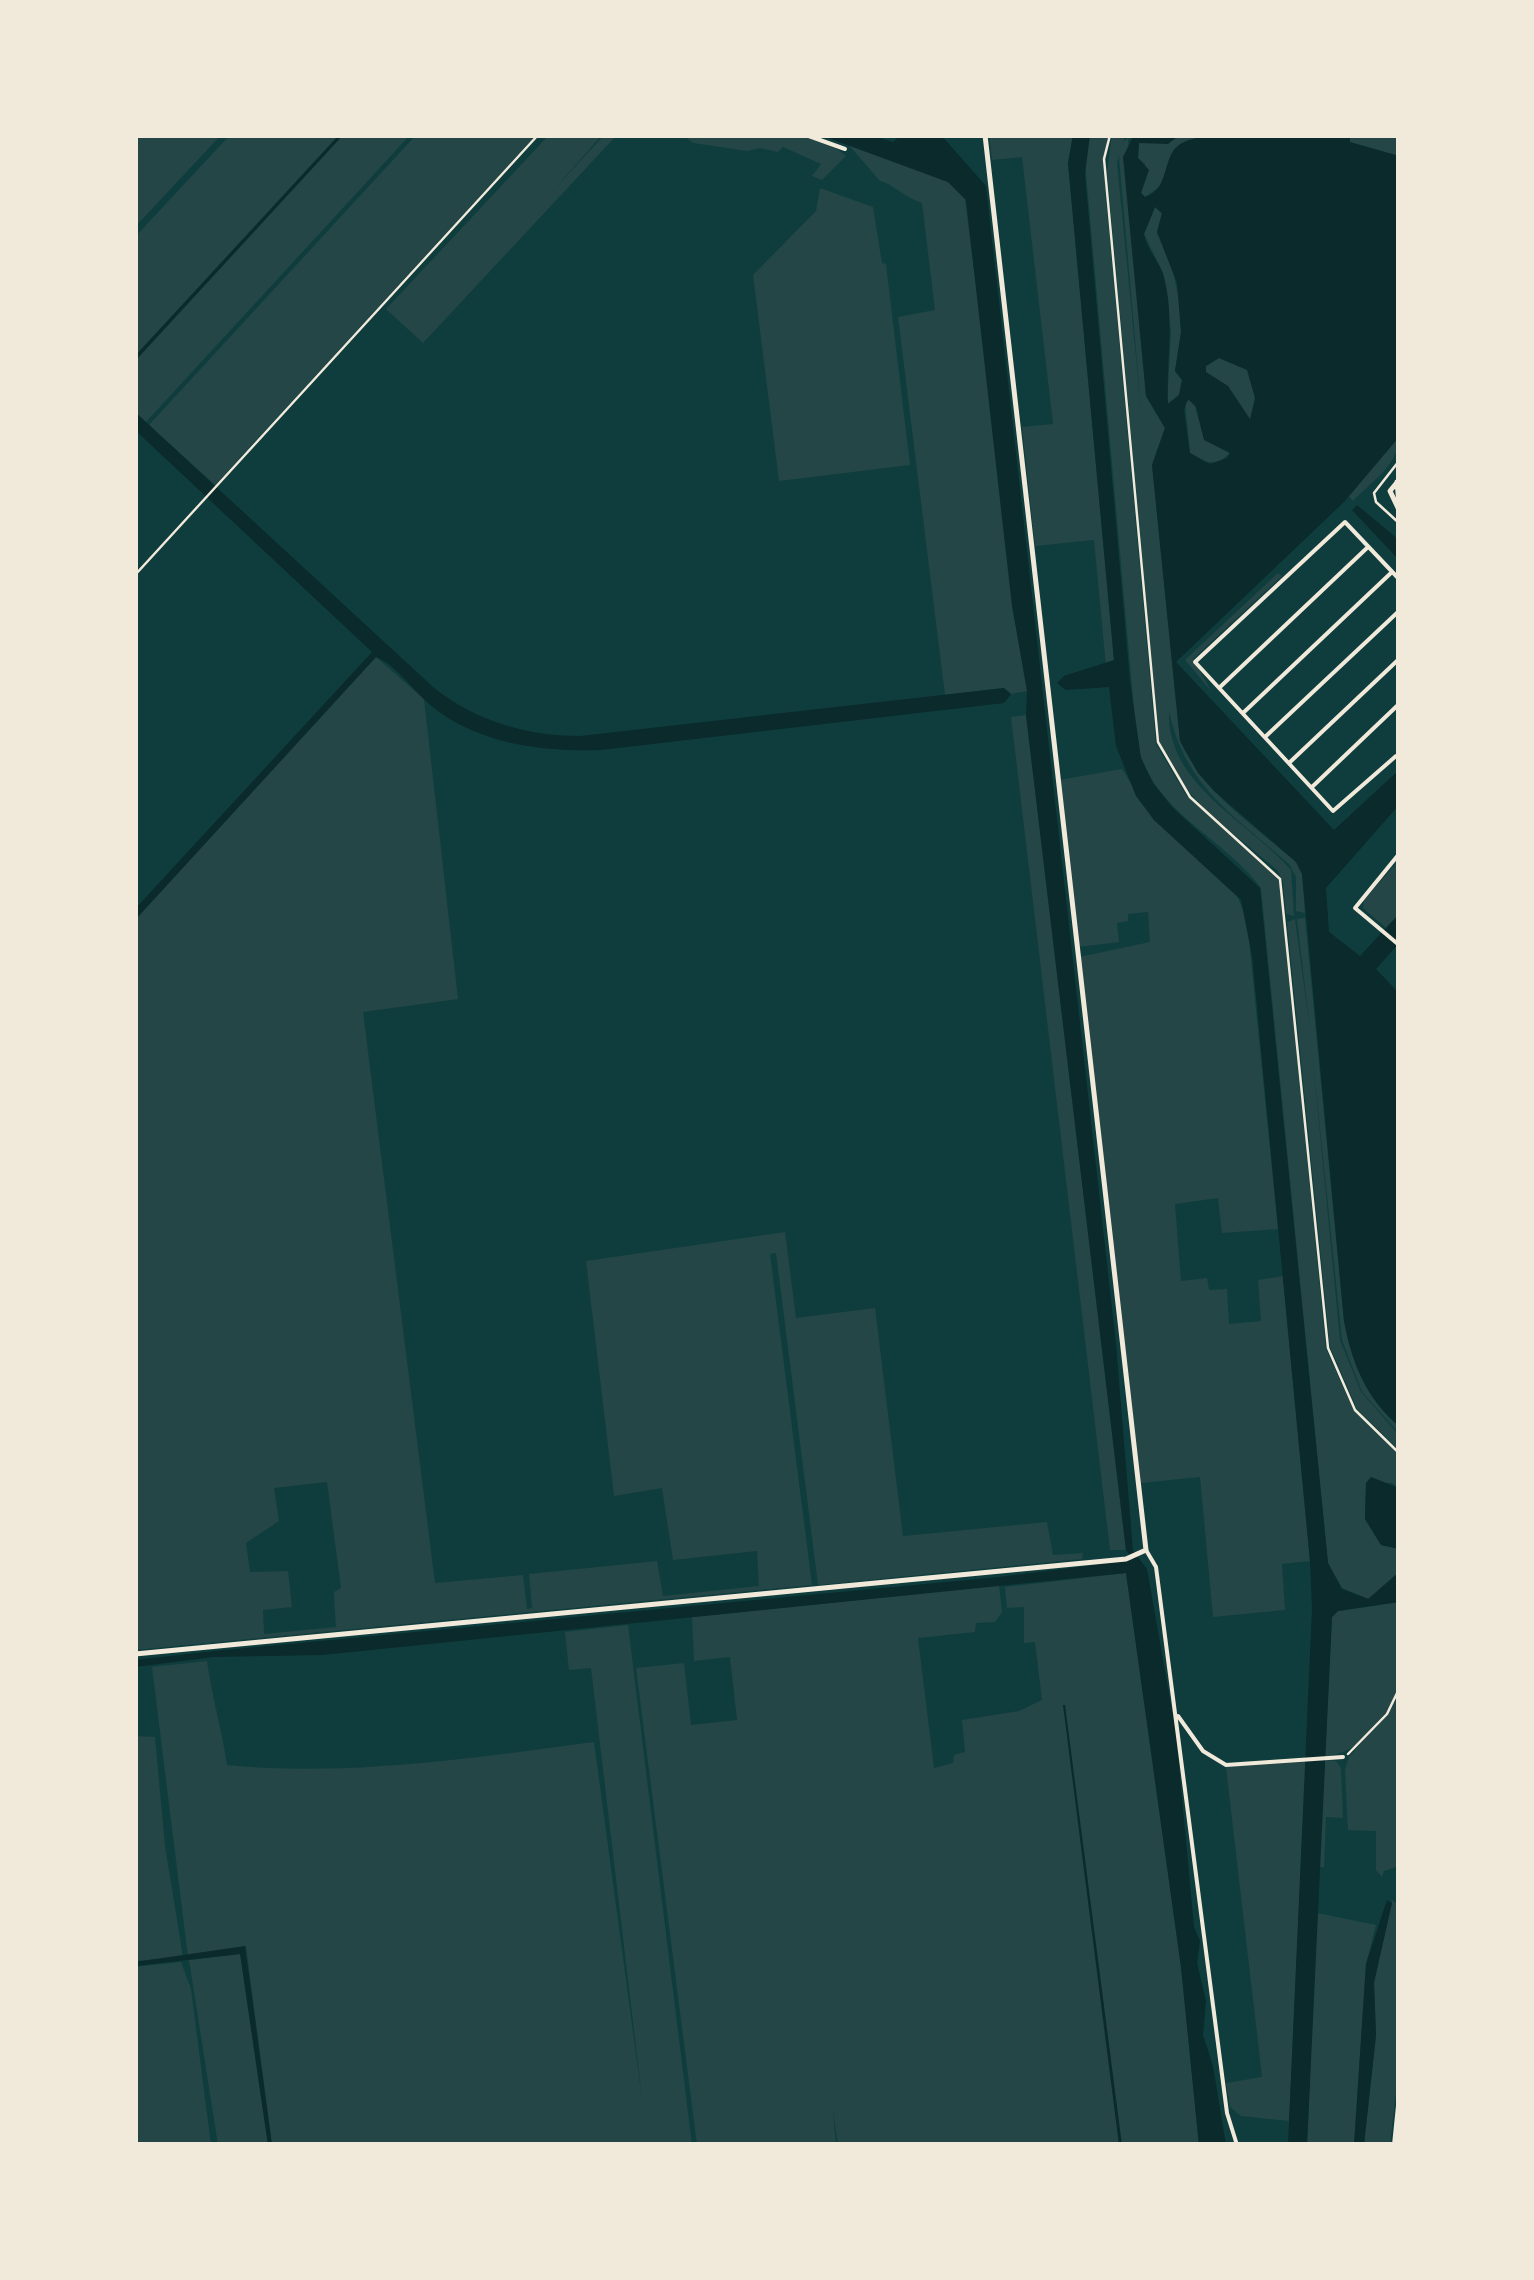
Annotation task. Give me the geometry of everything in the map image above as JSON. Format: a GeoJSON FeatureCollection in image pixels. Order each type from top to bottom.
{"type":"FeatureCollection","features":[{"type":"Feature","properties":{"kind":"street"},"geometry":{"type":"LineString","coordinates":[[806,135],[845,149]]}},
{"type":"Feature","properties":{"kind":"street"},"geometry":{"type":"LineString","coordinates":[[985,135],[1144,1552],[1156,1567],[1227,2113],[1237,2145]]}},
{"type":"Feature","properties":{"kind":"street"},"geometry":{"type":"LineString","coordinates":[[1398,481],[1390,492],[1399,507]]}},
{"type":"Feature","properties":{"kind":"street"},"geometry":{"type":"LineString","coordinates":[[1398,756],[1338,810],[1196,662],[1345,522],[1399,579]]}},
{"type":"Feature","properties":{"kind":"street"},"geometry":{"type":"LineString","coordinates":[[1219,688],[1369,546]]}},
{"type":"Feature","properties":{"kind":"street"},"geometry":{"type":"LineString","coordinates":[[1242,713],[1392,572]]}},
{"type":"Feature","properties":{"kind":"street"},"geometry":{"type":"LineString","coordinates":[[1265,737],[1399,611]]}},
{"type":"Feature","properties":{"kind":"street"},"geometry":{"type":"LineString","coordinates":[[1289,763],[1399,659]]}},
{"type":"Feature","properties":{"kind":"street"},"geometry":{"type":"LineString","coordinates":[[1312,787],[1399,704]]}},
{"type":"Feature","properties":{"kind":"street"},"geometry":{"type":"LineString","coordinates":[[1399,854],[1355,908],[1399,945]]}},
{"type":"Feature","properties":{"kind":"street"},"geometry":{"type":"LineString","coordinates":[[135,1654],[1126,1559],[1144,1552]]}},
{"type":"Feature","properties":{"kind":"street"},"geometry":{"type":"LineString","coordinates":[[1178,1716],[1203,1750],[1220,1763],[1343,1757]]}},
{"type":"Feature","properties":{"kind":"street"},"geometry":{"type":"LineString","coordinates":[[1394,2145],[1399,2096]]}},
{"type":"Feature","properties":{"kind":"path"},"geometry":{"type":"LineString","coordinates":[[135,576],[538,135]]}},
{"type":"Feature","properties":{"kind":"path"},"geometry":{"type":"LineString","coordinates":[[1110,135],[1104,159],[1158,742],[1190,796],[1280,879],[1328,1348],[1356,1410],[1399,1452]]}},
{"type":"Feature","properties":{"kind":"path"},"geometry":{"type":"LineString","coordinates":[[1343,1757],[1387,1714],[1399,1689]]}},
{"type":"Feature","properties":{"kind":"shaded area"},"geometry":{"type":"Polygon","coordinates":[[[1242,133],[1350,135],[1350,142],[1399,156],[1399,437],[1344,502],[1176,662],[1334,830],[1399,770],[1399,805],[1326,888],[1329,932],[1360,956],[1399,914],[1399,943],[1376,969],[1399,993],[1399,1426],[1362,1379],[1344,1321],[1302,874],[1296,862],[1214,791],[1198,773],[1180,741],[1152,465],[1165,428],[1146,396],[1123,157],[1134,135],[1179,135],[1168,144],[1139,143],[1138,158],[1149,170],[1141,193],[1145,197],[1159,186],[1177,147],[1200,137],[1242,133]],[[1155,207],[1144,234],[1167,293],[1168,404],[1179,395],[1182,380],[1175,371],[1181,332],[1177,283],[1157,232],[1162,213],[1155,207]],[[1219,358],[1206,366],[1206,372],[1228,386],[1250,419],[1255,398],[1247,370],[1219,358]],[[1188,399],[1184,410],[1190,453],[1210,464],[1227,458],[1230,453],[1204,440],[1196,407],[1188,399]]]}},
{"type":"Feature","properties":{"kind":"shaded area"},"geometry":{"type":"Polygon","coordinates":[[[790,134],[830,145],[846,156],[822,180],[812,176],[821,164],[783,147],[778,152],[760,148],[747,151],[693,143],[683,135],[790,134]]]}},
{"type":"Feature","properties":{"kind":"shaded area"},"geometry":{"type":"Polygon","coordinates":[[[135,135],[221,135],[135,227],[135,135]]]}},
{"type":"Feature","properties":{"kind":"shaded area"},"geometry":{"type":"Polygon","coordinates":[[[230,135],[339,135],[135,356],[135,237],[230,135]]]}},
{"type":"Feature","properties":{"kind":"shaded area"},"geometry":{"type":"Polygon","coordinates":[[[343,135],[410,135],[146,422],[135,412],[135,361],[343,135]]]}},
{"type":"Feature","properties":{"kind":"shaded area"},"geometry":{"type":"Polygon","coordinates":[[[343,135],[135,361],[135,356],[343,135]]]}},
{"type":"Feature","properties":{"kind":"shaded area"},"geometry":{"type":"Polygon","coordinates":[[[416,135],[536,135],[215,485],[149,425],[416,135]]]}},
{"type":"Feature","properties":{"kind":"shaded area"},"geometry":{"type":"Polygon","coordinates":[[[549,135],[602,135],[550,194],[604,135],[617,135],[423,343],[386,309],[549,135]]]}},
{"type":"Feature","properties":{"kind":"shaded area"},"geometry":{"type":"Polygon","coordinates":[[[820,135],[872,135],[893,142],[901,135],[941,135],[986,186],[1116,1344],[1133,1551],[1147,1569],[1176,1733],[1194,1927],[1200,1941],[1197,1963],[1206,2001],[1203,2035],[1213,2066],[1226,2145],[1199,2145],[1181,1967],[1126,1573],[322,1655],[214,1657],[135,1667],[135,1660],[214,1651],[999,1577],[1133,1560],[1126,1550],[966,200],[948,182],[820,135]]]}},
{"type":"Feature","properties":{"kind":"shaded area"},"geometry":{"type":"Polygon","coordinates":[[[989,135],[1073,135],[1068,163],[1114,660],[1106,666],[1094,540],[1035,546],[1022,427],[1053,424],[1022,157],[992,160],[989,135]]]}},
{"type":"Feature","properties":{"kind":"shaded area"},"geometry":{"type":"Polygon","coordinates":[[[1073,135],[1090,135],[1085,174],[1130,681],[1141,758],[1153,783],[1173,808],[1260,888],[1328,1563],[1342,1589],[1368,1599],[1399,1572],[1399,1602],[1338,1611],[1332,1617],[1307,2145],[1288,2145],[1312,1609],[1310,1561],[1252,956],[1241,900],[1154,820],[1136,796],[1116,746],[1109,687],[1066,690],[1057,683],[1064,676],[1114,660],[1068,163],[1073,135]]]}},
{"type":"Feature","properties":{"kind":"shaded area"},"geometry":{"type":"Polygon","coordinates":[[[1090,135],[1108,135],[1103,165],[1156,744],[1186,795],[1279,880],[1326,1349],[1354,1411],[1399,1455],[1399,1488],[1392,1483],[1366,1483],[1365,1519],[1381,1545],[1399,1549],[1399,1572],[1369,1599],[1342,1588],[1328,1563],[1261,888],[1172,805],[1145,766],[1137,742],[1085,162],[1090,135]]]}},
{"type":"Feature","properties":{"kind":"shaded area"},"geometry":{"type":"Polygon","coordinates":[[[1112,135],[1125,135],[1123,141],[1134,135],[1128,140],[1146,396],[1165,428],[1152,465],[1180,741],[1216,792],[1296,862],[1302,874],[1305,913],[1296,911],[1296,877],[1289,864],[1214,798],[1187,760],[1177,738],[1169,711],[1172,737],[1195,781],[1291,870],[1294,916],[1286,914],[1283,881],[1277,870],[1193,796],[1167,760],[1159,740],[1107,171],[1112,135]],[[1121,149],[1117,163],[1142,418],[1119,157],[1121,149]]]}},
{"type":"Feature","properties":{"kind":"shaded area"},"geometry":{"type":"Polygon","coordinates":[[[1179,135],[1242,135],[1183,143],[1162,185],[1145,197],[1141,193],[1145,164],[1138,158],[1139,143],[1172,141],[1179,135]]]}},
{"type":"Feature","properties":{"kind":"shaded area"},"geometry":{"type":"Polygon","coordinates":[[[1350,135],[1399,135],[1399,156],[1349,142],[1350,135]]]}},
{"type":"Feature","properties":{"kind":"shaded area"},"geometry":{"type":"Polygon","coordinates":[[[847,143],[948,182],[965,199],[1027,691],[1011,694],[1003,688],[945,695],[898,317],[935,310],[922,203],[880,181],[847,143]]]}},
{"type":"Feature","properties":{"kind":"shaded area"},"geometry":{"type":"Polygon","coordinates":[[[820,188],[873,207],[882,263],[886,264],[910,465],[779,481],[753,275],[816,211],[820,188]]]}},
{"type":"Feature","properties":{"kind":"shaded area"},"geometry":{"type":"Polygon","coordinates":[[[1155,207],[1162,214],[1157,232],[1171,262],[1181,332],[1175,371],[1182,380],[1179,395],[1167,404],[1171,332],[1163,273],[1144,234],[1155,207]]]}},
{"type":"Feature","properties":{"kind":"shaded area"},"geometry":{"type":"Polygon","coordinates":[[[1219,358],[1248,370],[1255,402],[1250,420],[1206,372],[1206,366],[1219,358]]]}},
{"type":"Feature","properties":{"kind":"shaded area"},"geometry":{"type":"Polygon","coordinates":[[[1193,399],[1204,439],[1230,453],[1218,463],[1200,461],[1190,453],[1185,402],[1193,399]]]}},
{"type":"Feature","properties":{"kind":"shaded area"},"geometry":{"type":"Polygon","coordinates":[[[135,412],[433,687],[466,709],[502,724],[580,736],[1004,688],[1011,694],[1004,703],[601,750],[556,749],[510,743],[447,718],[397,671],[376,657],[135,920],[135,909],[372,652],[135,430],[135,412]]]}},
{"type":"Feature","properties":{"kind":"shaded area"},"geometry":{"type":"Polygon","coordinates":[[[1399,437],[1389,465],[1353,501],[1349,496],[1399,437]]]}},
{"type":"Feature","properties":{"kind":"shaded area"},"geometry":{"type":"Polygon","coordinates":[[[1357,505],[1399,540],[1399,560],[1352,510],[1357,505]]]}},
{"type":"Feature","properties":{"kind":"shaded area"},"geometry":{"type":"Polygon","coordinates":[[[1278,573],[1282,576],[1193,659],[1212,692],[1185,660],[1278,573]]]}},
{"type":"Feature","properties":{"kind":"shaded area"},"geometry":{"type":"Polygon","coordinates":[[[376,657],[424,699],[458,999],[363,1012],[435,1583],[523,1575],[527,1609],[532,1608],[529,1574],[657,1561],[663,1596],[759,1586],[757,1551],[673,1560],[662,1488],[614,1496],[586,1261],[785,1232],[796,1318],[875,1308],[903,1536],[1047,1522],[1053,1555],[1083,1553],[1082,1559],[818,1585],[776,1253],[770,1254],[812,1585],[135,1650],[135,920],[376,657]],[[327,1482],[274,1488],[279,1521],[246,1543],[250,1572],[288,1571],[292,1607],[263,1610],[264,1634],[336,1627],[334,1592],[341,1588],[327,1482]]]}},
{"type":"Feature","properties":{"kind":"shaded area"},"geometry":{"type":"Polygon","coordinates":[[[1026,715],[1126,1550],[1110,1550],[1011,717],[1026,715]]]}},
{"type":"Feature","properties":{"kind":"shaded area"},"geometry":{"type":"Polygon","coordinates":[[[1122,769],[1154,820],[1236,893],[1247,920],[1278,1229],[1222,1233],[1218,1198],[1175,1204],[1181,1281],[1207,1278],[1209,1290],[1227,1289],[1229,1324],[1261,1321],[1258,1280],[1283,1276],[1310,1561],[1282,1564],[1285,1610],[1213,1617],[1200,1477],[1141,1483],[1079,957],[1150,942],[1148,912],[1128,914],[1128,921],[1117,923],[1119,942],[1078,947],[1059,780],[1122,769]]]}},
{"type":"Feature","properties":{"kind":"shaded area"},"geometry":{"type":"Polygon","coordinates":[[[1399,860],[1399,914],[1386,928],[1363,908],[1364,900],[1399,860]]]}},
{"type":"Feature","properties":{"kind":"shaded area"},"geometry":{"type":"Polygon","coordinates":[[[1305,918],[1344,1321],[1362,1378],[1377,1404],[1399,1426],[1399,1433],[1362,1392],[1342,1340],[1312,1051],[1340,1340],[1361,1392],[1399,1435],[1399,1450],[1357,1409],[1330,1347],[1287,922],[1295,919],[1310,1030],[1297,919],[1305,918]]]}},
{"type":"Feature","properties":{"kind":"shaded area"},"geometry":{"type":"Polygon","coordinates":[[[1371,1477],[1399,1488],[1399,1549],[1381,1545],[1365,1519],[1366,1483],[1371,1477]]]}},
{"type":"Feature","properties":{"kind":"shaded area"},"geometry":{"type":"Polygon","coordinates":[[[1126,1573],[1181,1967],[1199,2145],[838,2145],[833,2110],[836,2145],[697,2145],[636,1668],[684,1663],[691,1725],[737,1720],[730,1657],[694,1661],[692,1617],[999,1585],[1002,1612],[995,1622],[976,1623],[975,1632],[918,1638],[934,1768],[953,1763],[954,1755],[965,1752],[962,1720],[1019,1711],[1042,1700],[1035,1642],[1024,1643],[1024,1607],[1007,1608],[1005,1587],[1126,1573]]]}},
{"type":"Feature","properties":{"kind":"shaded area"},"geometry":{"type":"Polygon","coordinates":[[[1399,1602],[1400,1672],[1390,1707],[1361,1741],[1325,1756],[1332,1617],[1338,1611],[1399,1602]]]}},
{"type":"Feature","properties":{"kind":"shaded area"},"geometry":{"type":"Polygon","coordinates":[[[628,1625],[692,2145],[272,2145],[246,1946],[188,1957],[152,1667],[207,1661],[227,1765],[364,1767],[594,1742],[643,2106],[591,1668],[569,1670],[565,1632],[628,1625]]]}},
{"type":"Feature","properties":{"kind":"shaded area"},"geometry":{"type":"Polygon","coordinates":[[[1399,1697],[1399,1866],[1384,1871],[1382,1877],[1376,1870],[1376,1831],[1348,1830],[1345,1769],[1349,1757],[1399,1697]]]}},
{"type":"Feature","properties":{"kind":"shaded area"},"geometry":{"type":"Polygon","coordinates":[[[1065,1705],[1122,2145],[1119,2145],[1065,1705]]]}},
{"type":"Feature","properties":{"kind":"shaded area"},"geometry":{"type":"Polygon","coordinates":[[[135,1736],[155,1737],[165,1846],[183,1957],[135,1961],[135,1736]]]}},
{"type":"Feature","properties":{"kind":"shaded area"},"geometry":{"type":"Polygon","coordinates":[[[1306,1759],[1289,2121],[1241,2116],[1230,2107],[1226,2083],[1262,2077],[1226,1767],[1306,1759]]]}},
{"type":"Feature","properties":{"kind":"shaded area"},"geometry":{"type":"Polygon","coordinates":[[[1325,1760],[1336,1761],[1341,1768],[1343,1818],[1326,1817],[1324,1867],[1319,1867],[1325,1760]]]}},
{"type":"Feature","properties":{"kind":"shaded area"},"geometry":{"type":"Polygon","coordinates":[[[1387,1900],[1392,1903],[1374,1983],[1376,2035],[1364,2145],[1354,2145],[1366,1964],[1387,1900]]]}},
{"type":"Feature","properties":{"kind":"shaded area"},"geometry":{"type":"Polygon","coordinates":[[[1392,1900],[1399,1905],[1399,2066],[1390,2145],[1364,2145],[1376,2035],[1374,1982],[1392,1900]]]}},
{"type":"Feature","properties":{"kind":"shaded area"},"geometry":{"type":"Polygon","coordinates":[[[1317,1913],[1376,1925],[1366,1964],[1354,2145],[1307,2145],[1317,1913]]]}},
{"type":"Feature","properties":{"kind":"shaded area"},"geometry":{"type":"Polygon","coordinates":[[[245,1946],[272,2145],[268,2145],[240,1954],[135,1966],[135,1962],[245,1946]]]}},
{"type":"Feature","properties":{"kind":"shaded area"},"geometry":{"type":"Polygon","coordinates":[[[240,1954],[268,2145],[218,2145],[189,1960],[240,1954]]]}},
{"type":"Feature","properties":{"kind":"shaded area"},"geometry":{"type":"Polygon","coordinates":[[[181,1962],[191,1989],[211,2145],[135,2145],[135,1967],[181,1962]]]}}]}
